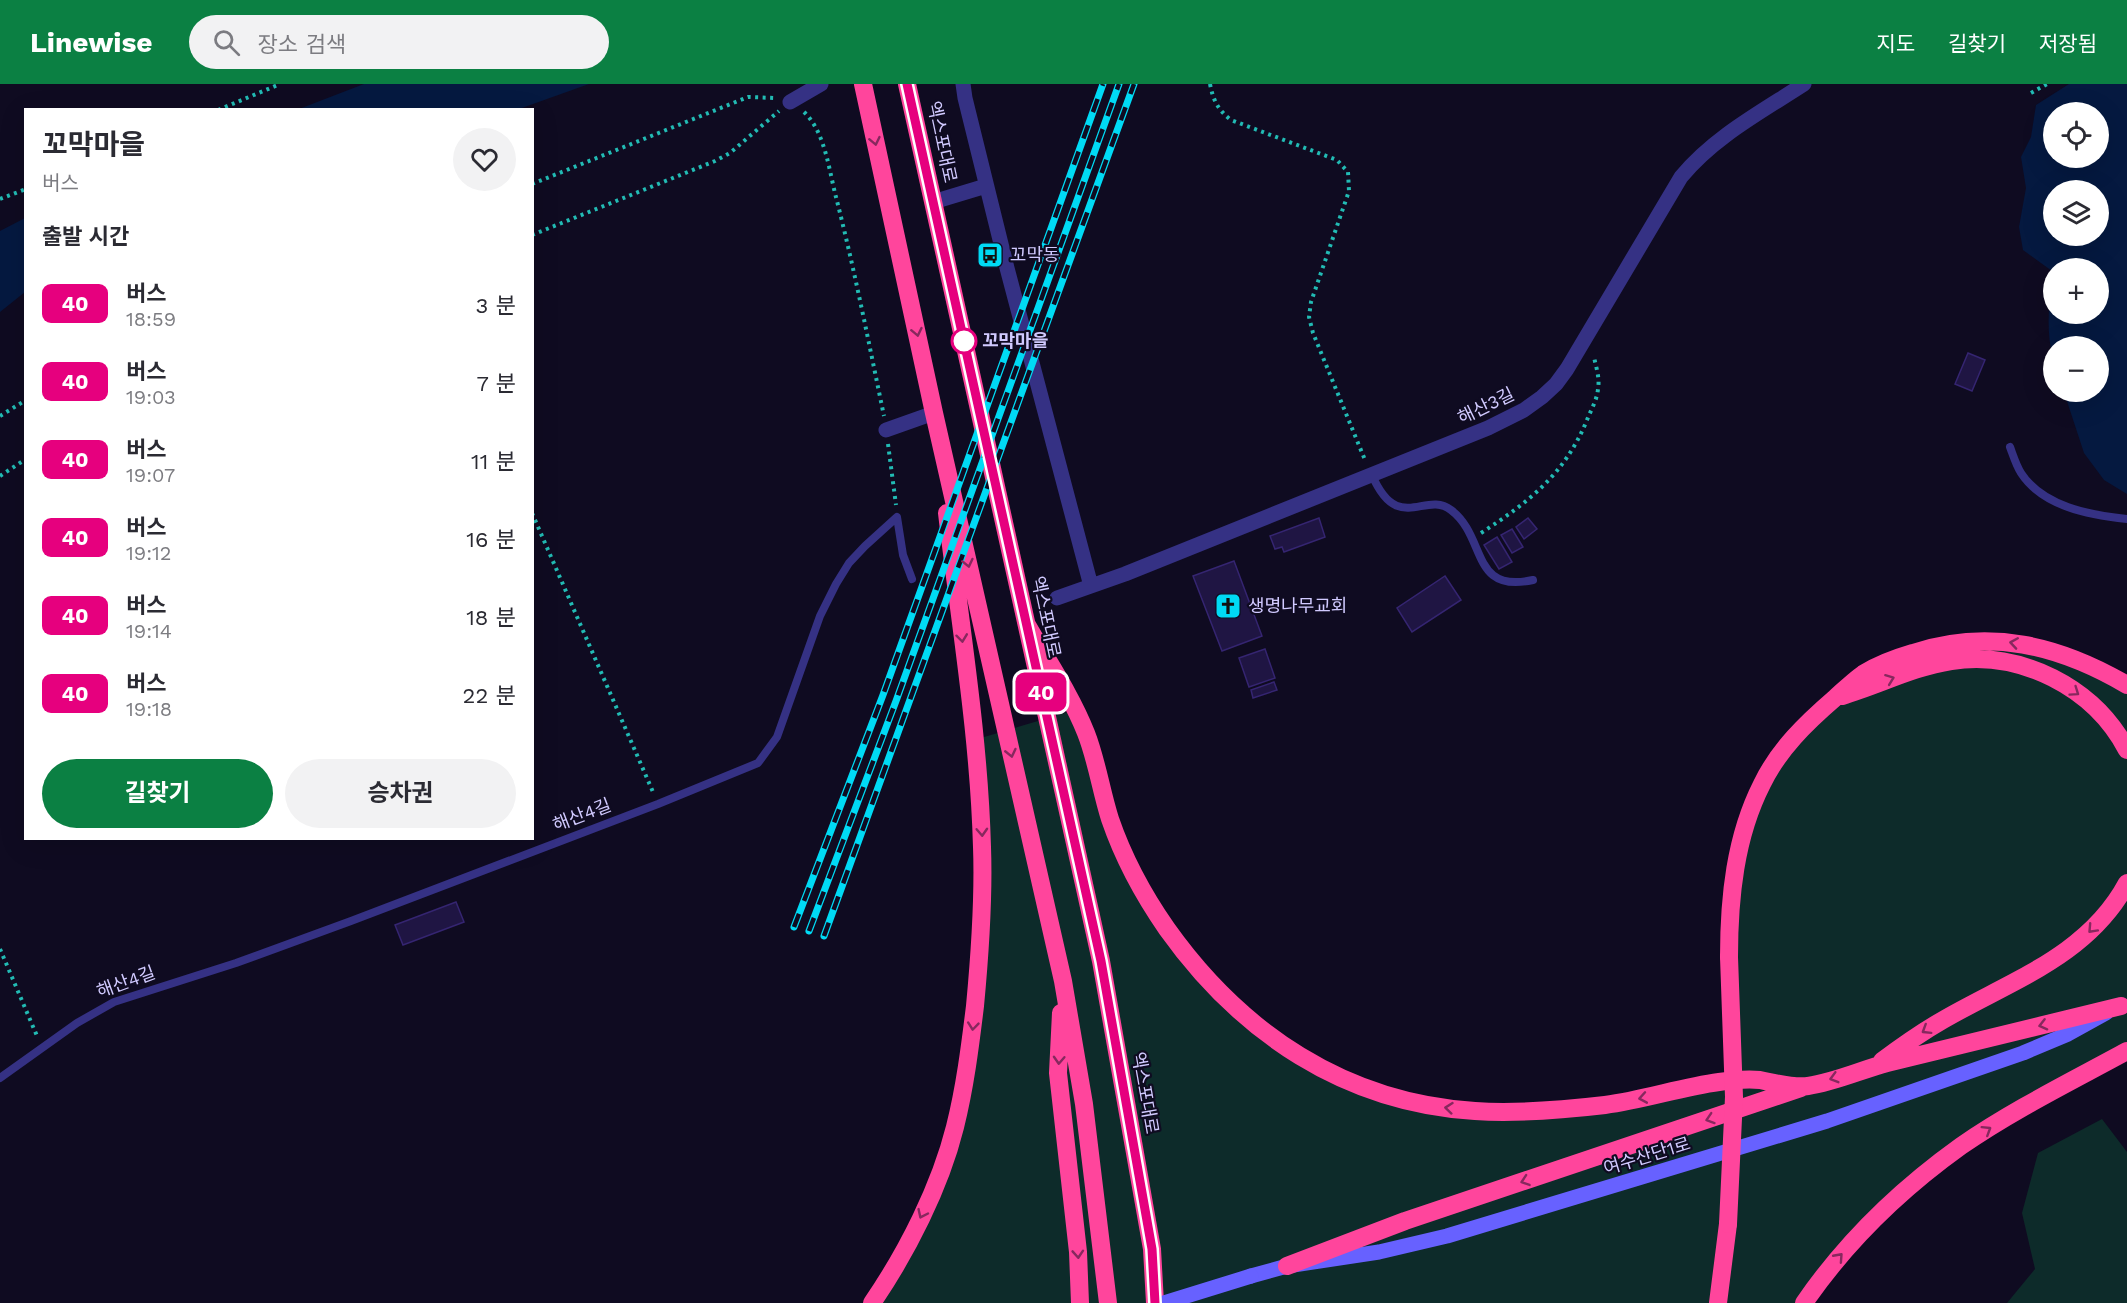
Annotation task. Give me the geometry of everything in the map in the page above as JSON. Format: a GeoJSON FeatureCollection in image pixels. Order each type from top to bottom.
{"type":"FeatureCollection","features":[{"type":"Feature","properties":{"kind":"highway"},"geometry":{"type":"LineString","coordinates":[[863,84],[934,413],[1063,981],[1084,1104],[1108,1303]]}},
{"type":"Feature","properties":{"kind":"highway","name":"엑스포대로"},"geometry":{"type":"LineString","coordinates":[[907,84],[1101,961],[1152,1249],[1155,1303]]}},
{"type":"Feature","properties":{"kind":"highway"},"geometry":{"type":"LineString","coordinates":[[872,1303],[914,1231],[938,1177],[954,1129],[968,1062],[981,931],[982,847],[976,756],[934,413]]}},
{"type":"Feature","properties":{"kind":"highway"},"geometry":{"type":"LineString","coordinates":[[1027,625],[1084,730],[1110,819],[1148,899],[1166,928],[1192,961],[1243,1015],[1306,1061],[1366,1088],[1400,1099],[1437,1107],[1475,1111],[1521,1112],[1607,1105],[1731,1080],[1755,1080],[1806,1087]]}},
{"type":"Feature","properties":{"kind":"highway"},"geometry":{"type":"LineString","coordinates":[[1718,1303],[1728,1224],[1734,1097],[1729,957],[1732,884],[1753,804],[1770,770],[1792,738],[1862,675],[1883,663],[1940,645],[1996,640],[2035,647],[2085,664],[2127,685]]}},
{"type":"Feature","properties":{"kind":"highway"},"geometry":{"type":"LineString","coordinates":[[1835,698],[1930,666],[1968,659],[1997,660],[2033,670],[2070,688],[2104,716],[2127,750]]}},
{"type":"Feature","properties":{"kind":"highway"},"geometry":{"type":"LineString","coordinates":[[1873,1067],[1942,1020],[2030,975],[2069,950],[2097,924],[2114,904],[2127,883]]}},
{"type":"Feature","properties":{"kind":"highway"},"geometry":{"type":"LineString","coordinates":[[1063,981],[1058,1073],[1078,1252],[1080,1303]]}},
{"type":"Feature","properties":{"kind":"highway"},"geometry":{"type":"LineString","coordinates":[[1287,1266],[1405,1221],[1806,1087],[1873,1067],[2124,1004]]}},
{"type":"Feature","properties":{"kind":"highway"},"geometry":{"type":"LineString","coordinates":[[1804,1303],[1834,1263],[1857,1238],[1926,1173],[1963,1145],[2002,1120],[2127,1051]]}},
{"type":"Feature","properties":{"kind":"highway"},"geometry":{"type":"LineString","coordinates":[[1152,1249],[1164,1303]]}},
{"type":"Feature","properties":{"kind":"street"},"geometry":{"type":"LineString","coordinates":[[790,102],[821,84]]}},
{"type":"Feature","properties":{"kind":"street"},"geometry":{"type":"LineString","coordinates":[[963,84],[986,186],[1091,586]]}},
{"type":"Feature","properties":{"kind":"street","name":"해산3길"},"geometry":{"type":"LineString","coordinates":[[1057,598],[1125,574],[1450,444],[1524,410],[1556,384],[1681,177],[1694,161],[1712,144],[1804,84]]}},
{"type":"Feature","properties":{"kind":"street"},"geometry":{"type":"LineString","coordinates":[[933,202],[986,186]]}},
{"type":"Feature","properties":{"kind":"street"},"geometry":{"type":"LineString","coordinates":[[886,430],[934,413]]}},
{"type":"Feature","properties":{"kind":"street","name":"여수산단1로"},"geometry":{"type":"LineString","coordinates":[[1164,1303],[1287,1266],[1360,1256],[1447,1236],[1827,1121],[2023,1053],[2068,1034],[2124,1004]]}},
{"type":"Feature","properties":{"kind":"lane"},"geometry":{"type":"LineString","coordinates":[[2010,447],[2021,473],[2041,493],[2069,508],[2090,515],[2127,519]]}},
{"type":"Feature","properties":{"kind":"lane"},"geometry":{"type":"LineString","coordinates":[[1372,475],[1381,491],[1400,508],[1445,506],[1460,518],[1483,563],[1494,576],[1503,582],[1514,584],[1533,580]]}},
{"type":"Feature","properties":{"kind":"lane"},"geometry":{"type":"LineString","coordinates":[[897,518],[903,555],[912,579]]}},
{"type":"Feature","properties":{"kind":"lane","name":"해산4길"},"geometry":{"type":"LineString","coordinates":[[0,1078],[77,1023],[114,1002],[236,963],[351,921],[658,804],[758,763],[766,754],[783,723],[820,616],[836,584],[849,563],[897,518]]}},
{"type":"Feature","properties":{"kind":"path"},"geometry":{"type":"LineString","coordinates":[[223,108],[280,84]]}},
{"type":"Feature","properties":{"kind":"path"},"geometry":{"type":"LineString","coordinates":[[1210,84],[1218,109],[1231,120],[1336,160],[1348,172],[1350,191],[1311,302],[1309,317],[1312,333],[1372,475]]}},
{"type":"Feature","properties":{"kind":"path"},"geometry":{"type":"LineString","coordinates":[[2031,93],[2047,84]]}},
{"type":"Feature","properties":{"kind":"path"},"geometry":{"type":"LineString","coordinates":[[534,183],[748,97],[775,98],[790,102],[811,118],[824,150],[854,267],[886,430],[897,518]]}},
{"type":"Feature","properties":{"kind":"path"},"geometry":{"type":"LineString","coordinates":[[534,234],[730,153],[790,102]]}},
{"type":"Feature","properties":{"kind":"path"},"geometry":{"type":"LineString","coordinates":[[0,199],[24,190]]}},
{"type":"Feature","properties":{"kind":"path"},"geometry":{"type":"LineString","coordinates":[[1472,539],[1521,506],[1558,470],[1574,449],[1598,389],[1598,372],[1588,333]]}},
{"type":"Feature","properties":{"kind":"path"},"geometry":{"type":"LineString","coordinates":[[0,416],[24,401]]}},
{"type":"Feature","properties":{"kind":"path"},"geometry":{"type":"LineString","coordinates":[[0,476],[24,460]]}},
{"type":"Feature","properties":{"kind":"path"},"geometry":{"type":"LineString","coordinates":[[534,518],[658,804]]}},
{"type":"Feature","properties":{"kind":"path"},"geometry":{"type":"LineString","coordinates":[[0,949],[42,1048]]}},
{"type":"Feature","properties":{"kind":"green space"},"geometry":{"type":"Polygon","coordinates":[[[1996,640],[2127,685],[2127,1051],[1926,1173],[1804,1303],[872,1303],[938,1177],[977,980],[974,740],[1075,710],[1148,899],[1243,1015],[1366,1088],[1521,1112],[1731,1080],[1729,957],[1753,804],[1819,711],[1996,640]]]}},
{"type":"Feature","properties":{"kind":"green space"},"geometry":{"type":"Polygon","coordinates":[[[2102,1119],[2127,1152],[2127,1303],[2007,1303],[2035,1269],[2022,1213],[2038,1153],[2102,1119]]]}},
{"type":"Feature","properties":{"kind":"water"},"geometry":{"type":"Polygon","coordinates":[[[364,84],[589,84],[522,108],[302,108],[364,84]]]}},
{"type":"Feature","properties":{"kind":"water"},"geometry":{"type":"Polygon","coordinates":[[[2069,84],[2127,84],[2127,494],[2104,480],[2084,453],[2067,402],[2109,402],[2109,336],[2050,336],[2049,325],[2109,324],[2109,258],[2043,258],[2043,264],[2023,250],[2019,227],[2026,188],[2021,157],[2031,137],[2036,105],[2069,84]]]}},
{"type":"Feature","properties":{"kind":"water"},"geometry":{"type":"Polygon","coordinates":[[[24,219],[24,293],[0,312],[0,231],[24,219]]]}},
{"type":"Feature","properties":{"kind":"building"},"geometry":{"type":"Polygon","coordinates":[[[1968,353],[1985,360],[1972,391],[1955,384],[1968,353]]]}},
{"type":"Feature","properties":{"kind":"building"},"geometry":{"type":"Polygon","coordinates":[[[1319,518],[1325,537],[1284,552],[1282,547],[1275,549],[1270,536],[1319,518]]]}},
{"type":"Feature","properties":{"kind":"building"},"geometry":{"type":"Polygon","coordinates":[[[1528,518],[1537,529],[1524,539],[1516,527],[1528,518]]]}},
{"type":"Feature","properties":{"kind":"building"},"geometry":{"type":"Polygon","coordinates":[[[1512,529],[1523,547],[1512,553],[1501,535],[1512,529]]]}},
{"type":"Feature","properties":{"kind":"building"},"geometry":{"type":"Polygon","coordinates":[[[1497,537],[1512,562],[1499,569],[1484,545],[1497,537]]]}},
{"type":"Feature","properties":{"kind":"building","name":"생명나무교회"},"geometry":{"type":"Polygon","coordinates":[[[1234,561],[1262,636],[1222,651],[1193,576],[1234,561]]]}},
{"type":"Feature","properties":{"kind":"building"},"geometry":{"type":"Polygon","coordinates":[[[1445,576],[1461,600],[1412,632],[1397,608],[1445,576]]]}},
{"type":"Feature","properties":{"kind":"building"},"geometry":{"type":"Polygon","coordinates":[[[1265,649],[1275,678],[1249,687],[1239,658],[1265,649]]]}},
{"type":"Feature","properties":{"kind":"building"},"geometry":{"type":"Polygon","coordinates":[[[1274,682],[1277,690],[1253,698],[1251,690],[1274,682]]]}},
{"type":"Feature","properties":{"kind":"building"},"geometry":{"type":"Polygon","coordinates":[[[456,902],[464,922],[403,945],[395,925],[456,902]]]}},
{"type":"Feature","properties":{"kind":"railway"},"geometry":{"type":"LineString","coordinates":[[794,927],[883,695],[1103,84]]}},
{"type":"Feature","properties":{"kind":"railway"},"geometry":{"type":"LineString","coordinates":[[809,931],[896,701],[1119,84]]}},
{"type":"Feature","properties":{"kind":"railway"},"geometry":{"type":"LineString","coordinates":[[824,936],[1134,84]]}},
{"type":"Feature","properties":{"kind":"bus line","name":"40"},"geometry":{"type":"LineString","coordinates":[[907,84],[1101,961],[1152,1249],[1155,1303]]}},
{"type":"Feature","properties":{"kind":"place","name":"꼬막동"},"geometry":{"type":"Point","coordinates":[990,255]}},
{"type":"Feature","properties":{"kind":"place","name":"꼬막마을"},"geometry":{"type":"Point","coordinates":[964,341]}},
{"type":"Feature","properties":{"kind":"place","name":"생명나무교회"},"geometry":{"type":"Point","coordinates":[1228,606]}}]}
